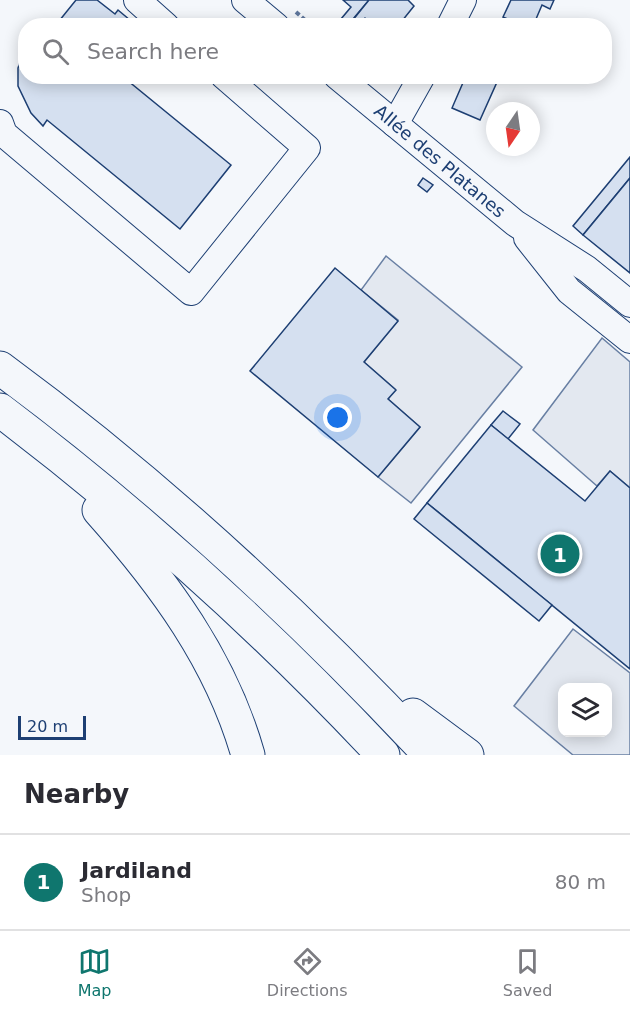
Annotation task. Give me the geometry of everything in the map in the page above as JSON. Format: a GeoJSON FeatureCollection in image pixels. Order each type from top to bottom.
{"type":"FeatureCollection","features":[{"type":"Feature","properties":{"kind":"highway"},"geometry":{"type":"LineString","coordinates":[[0,368],[135,474],[210,540],[335,656],[430,755]]}},
{"type":"Feature","properties":{"kind":"highway"},"geometry":{"type":"LineString","coordinates":[[0,410],[100,489],[188,565],[311,681],[383,755]]}},
{"type":"Feature","properties":{"kind":"highway"},"geometry":{"type":"LineString","coordinates":[[31,434],[141,559],[176,606],[221,682],[248,755]]}},
{"type":"Feature","properties":{"kind":"highway"},"geometry":{"type":"LineString","coordinates":[[335,656],[467,755]]}},
{"type":"Feature","properties":{"kind":"street"},"geometry":{"type":"LineString","coordinates":[[136,0],[157,18]]}},
{"type":"Feature","properties":{"kind":"street"},"geometry":{"type":"LineString","coordinates":[[244,0],[266,18]]}},
{"type":"Feature","properties":{"kind":"street"},"geometry":{"type":"LineString","coordinates":[[454,18],[463,0]]}},
{"type":"Feature","properties":{"kind":"street"},"geometry":{"type":"LineString","coordinates":[[0,123],[4,134],[191,292],[307,148],[233,84]]}},
{"type":"Feature","properties":{"kind":"street","name":"Allée des Platanes"},"geometry":{"type":"LineString","coordinates":[[347,84],[515,223],[587,269],[630,304]]}},
{"type":"Feature","properties":{"kind":"street"},"geometry":{"type":"LineString","coordinates":[[395,124],[418,84]]}},
{"type":"Feature","properties":{"kind":"street","name":"Allée des Platanes"},"geometry":{"type":"LineString","coordinates":[[515,223],[569,291],[630,340]]}},
{"type":"Feature","properties":{"kind":"shaded area"},"geometry":{"type":"Polygon","coordinates":[[[386,256],[522,367],[411,503],[378,477],[420,427],[388,399],[395,389],[364,362],[398,320],[361,290],[386,256]]]}},
{"type":"Feature","properties":{"kind":"shaded area"},"geometry":{"type":"Polygon","coordinates":[[[602,338],[630,362],[630,488],[610,471],[597,486],[533,430],[602,338]]]}},
{"type":"Feature","properties":{"kind":"shaded area"},"geometry":{"type":"Polygon","coordinates":[[[573,629],[630,673],[630,755],[573,755],[514,706],[573,629]]]}},
{"type":"Feature","properties":{"kind":"building"},"geometry":{"type":"Polygon","coordinates":[[[76,0],[97,0],[115,14],[118,10],[128,18],[61,18],[76,0]]]}},
{"type":"Feature","properties":{"kind":"building"},"geometry":{"type":"Polygon","coordinates":[[[343,0],[369,0],[354,18],[342,18],[351,7],[343,0]]]}},
{"type":"Feature","properties":{"kind":"building"},"geometry":{"type":"Polygon","coordinates":[[[369,0],[408,0],[414,6],[404,18],[354,18],[369,0]]]}},
{"type":"Feature","properties":{"kind":"building"},"geometry":{"type":"Polygon","coordinates":[[[511,0],[554,0],[550,9],[542,5],[536,18],[503,17],[511,0]]]}},
{"type":"Feature","properties":{"kind":"building"},"geometry":{"type":"Polygon","coordinates":[[[18,84],[132,84],[231,165],[180,229],[47,120],[43,126],[31,113],[18,84]]]}},
{"type":"Feature","properties":{"kind":"building"},"geometry":{"type":"Polygon","coordinates":[[[462,84],[496,84],[486,102],[480,120],[452,108],[462,84]]]}},
{"type":"Feature","properties":{"kind":"building"},"geometry":{"type":"Polygon","coordinates":[[[630,157],[630,178],[583,235],[573,226],[630,157]]]}},
{"type":"Feature","properties":{"kind":"building"},"geometry":{"type":"Polygon","coordinates":[[[423,178],[433,185],[427,192],[418,185],[423,178]]]}},
{"type":"Feature","properties":{"kind":"building"},"geometry":{"type":"Polygon","coordinates":[[[630,178],[630,273],[583,235],[630,178]]]}},
{"type":"Feature","properties":{"kind":"building"},"geometry":{"type":"Polygon","coordinates":[[[335,268],[398,321],[364,362],[396,390],[388,399],[420,427],[378,477],[250,371],[335,268]]]}},
{"type":"Feature","properties":{"kind":"building"},"geometry":{"type":"Polygon","coordinates":[[[503,411],[520,424],[508,439],[491,425],[503,411]]]}},
{"type":"Feature","properties":{"kind":"building"},"geometry":{"type":"Polygon","coordinates":[[[491,425],[585,501],[610,471],[630,488],[630,669],[427,503],[491,425]]]}},
{"type":"Feature","properties":{"kind":"building"},"geometry":{"type":"Polygon","coordinates":[[[427,503],[552,605],[539,621],[414,519],[427,503]]]}},
{"type":"Feature","properties":{"kind":"place","name":"Jardiland"},"geometry":{"type":"Point","coordinates":[560,554]}}]}
